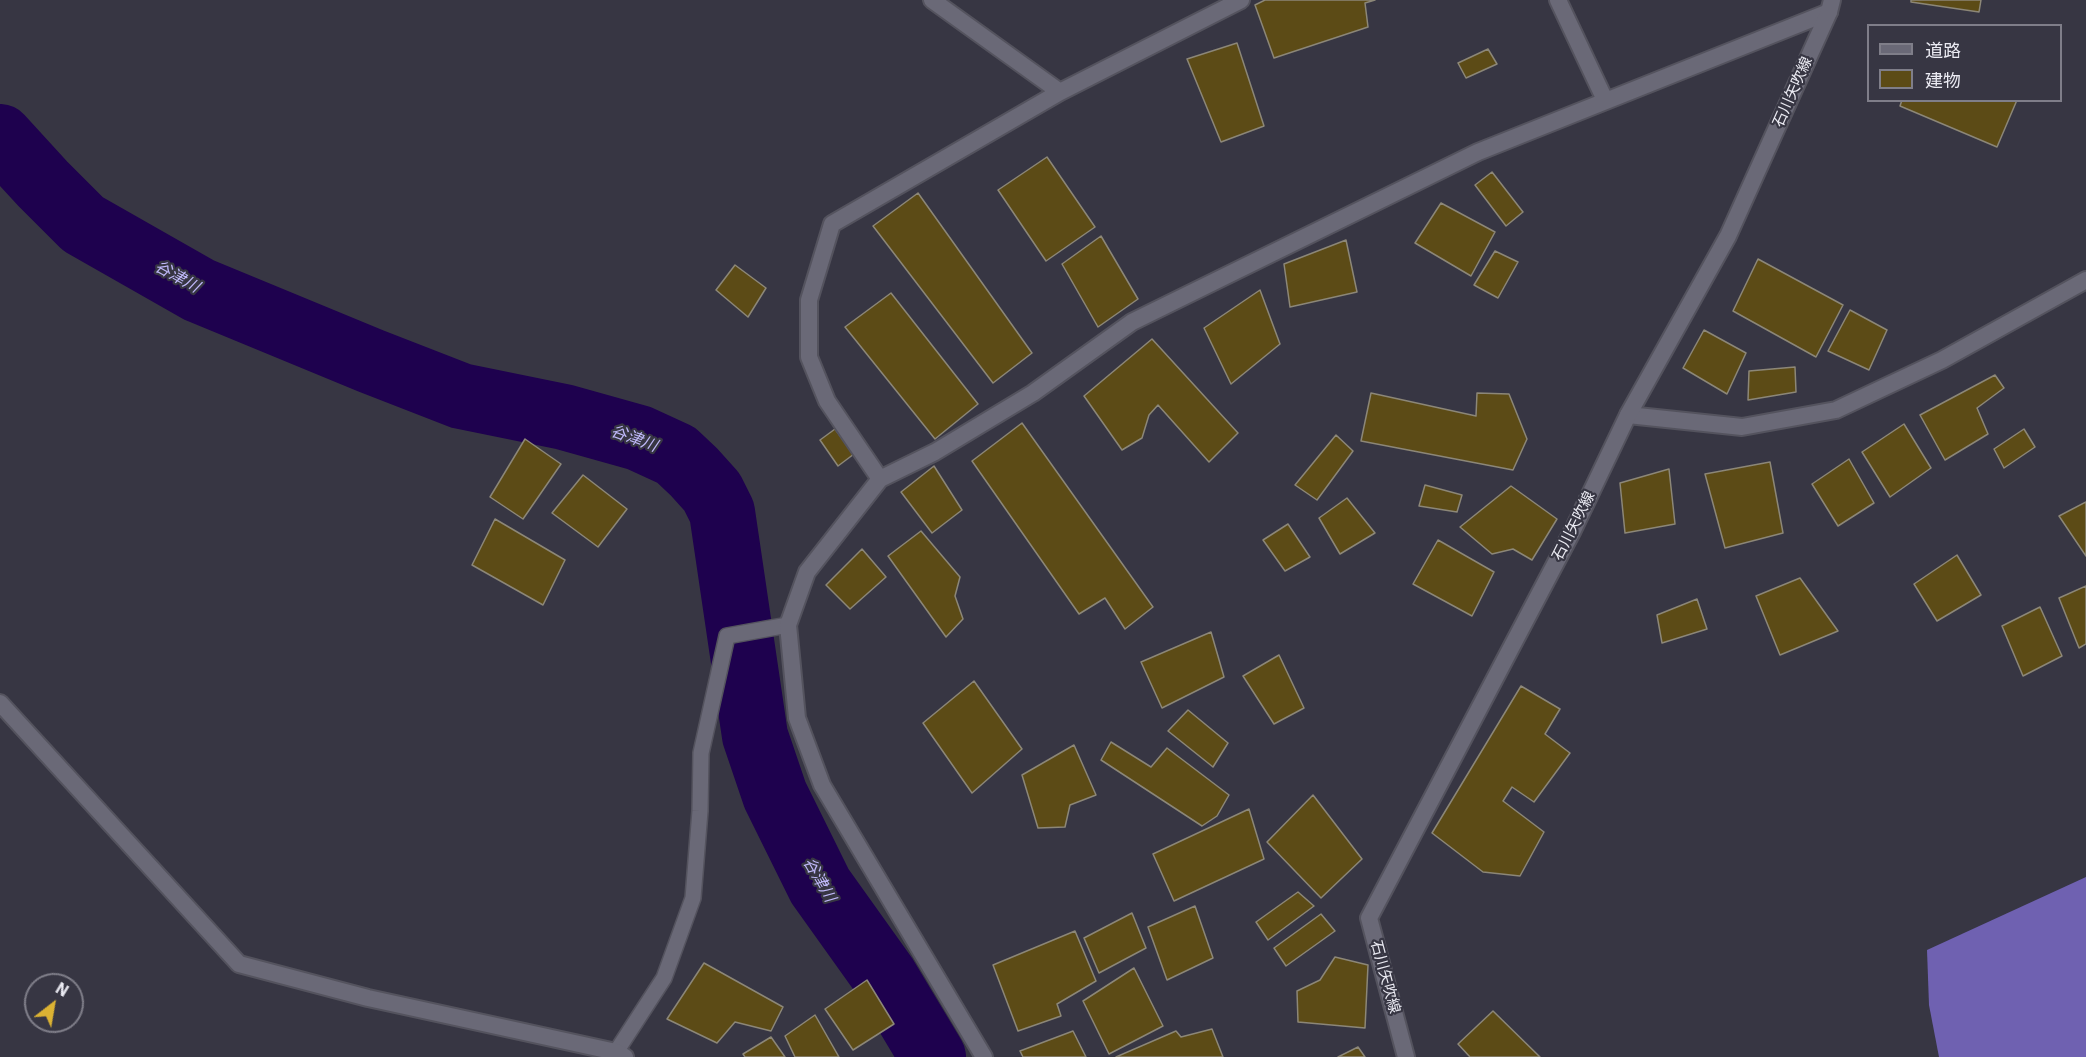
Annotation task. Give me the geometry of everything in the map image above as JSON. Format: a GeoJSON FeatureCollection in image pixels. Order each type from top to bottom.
{"type":"FeatureCollection","features":[{"type":"Feature","properties":{"kind":"street"},"geometry":{"type":"LineString","coordinates":[[932,0],[1060,92]]}},
{"type":"Feature","properties":{"kind":"street"},"geometry":{"type":"LineString","coordinates":[[880,479],[827,401],[809,357],[809,300],[832,224],[1060,92],[1241,0]]}},
{"type":"Feature","properties":{"kind":"street"},"geometry":{"type":"LineString","coordinates":[[1558,0],[1605,100]]}},
{"type":"Feature","properties":{"kind":"street"},"geometry":{"type":"LineString","coordinates":[[984,1057],[822,785],[797,718],[788,625],[807,572],[880,479],[935,452],[1033,393],[1132,322],[1478,152],[1830,6]]}},
{"type":"Feature","properties":{"kind":"street","name":"石川矢吹線"},"geometry":{"type":"LineString","coordinates":[[1406,1057],[1369,918],[1573,530],[1628,415],[1728,236],[1830,6]]}},
{"type":"Feature","properties":{"kind":"street"},"geometry":{"type":"LineString","coordinates":[[1628,415],[1742,427],[1836,410],[1942,360],[2086,280]]}},
{"type":"Feature","properties":{"kind":"street"},"geometry":{"type":"LineString","coordinates":[[0,702],[239,964],[368,998],[621,1055]]}},
{"type":"Feature","properties":{"kind":"lane"},"geometry":{"type":"LineString","coordinates":[[621,1055],[664,978],[693,898],[700,811],[700,753],[727,636],[788,625]]}},
{"type":"Feature","properties":{"kind":"shaded area"},"geometry":{"type":"Polygon","coordinates":[[[2086,877],[2086,1057],[1939,1057],[1929,1005],[1927,950],[2086,877]]]}},
{"type":"Feature","properties":{"kind":"building"},"geometry":{"type":"Polygon","coordinates":[[[1265,0],[1375,0],[1365,3],[1368,27],[1274,58],[1255,5],[1265,0]]]}},
{"type":"Feature","properties":{"kind":"building"},"geometry":{"type":"Polygon","coordinates":[[[1911,0],[1981,0],[1979,12],[1911,2],[1911,0]]]}},
{"type":"Feature","properties":{"kind":"building"},"geometry":{"type":"Polygon","coordinates":[[[1237,43],[1264,126],[1221,142],[1187,59],[1237,43]]]}},
{"type":"Feature","properties":{"kind":"building"},"geometry":{"type":"Polygon","coordinates":[[[1488,49],[1497,64],[1466,78],[1458,63],[1488,49]]]}},
{"type":"Feature","properties":{"kind":"building"},"geometry":{"type":"Polygon","coordinates":[[[1901,102],[2016,102],[1997,147],[1900,106],[1901,102]]]}},
{"type":"Feature","properties":{"kind":"building"},"geometry":{"type":"Polygon","coordinates":[[[1047,157],[1095,227],[1046,261],[998,190],[1047,157]]]}},
{"type":"Feature","properties":{"kind":"building"},"geometry":{"type":"Polygon","coordinates":[[[1492,172],[1523,212],[1506,226],[1475,185],[1492,172]]]}},
{"type":"Feature","properties":{"kind":"building"},"geometry":{"type":"Polygon","coordinates":[[[918,193],[1032,353],[993,383],[873,226],[918,193]]]}},
{"type":"Feature","properties":{"kind":"building"},"geometry":{"type":"Polygon","coordinates":[[[1441,203],[1495,232],[1471,276],[1415,243],[1441,203]]]}},
{"type":"Feature","properties":{"kind":"building"},"geometry":{"type":"Polygon","coordinates":[[[1101,236],[1138,299],[1098,327],[1062,264],[1101,236]]]}},
{"type":"Feature","properties":{"kind":"building"},"geometry":{"type":"Polygon","coordinates":[[[1346,240],[1357,292],[1290,307],[1284,264],[1346,240]]]}},
{"type":"Feature","properties":{"kind":"building"},"geometry":{"type":"Polygon","coordinates":[[[1495,251],[1518,262],[1498,298],[1474,285],[1495,251]]]}},
{"type":"Feature","properties":{"kind":"building"},"geometry":{"type":"Polygon","coordinates":[[[1758,259],[1843,305],[1816,357],[1733,311],[1758,259]]]}},
{"type":"Feature","properties":{"kind":"building"},"geometry":{"type":"Polygon","coordinates":[[[735,265],[766,288],[748,317],[716,290],[735,265]]]}},
{"type":"Feature","properties":{"kind":"building"},"geometry":{"type":"Polygon","coordinates":[[[1260,290],[1280,344],[1231,384],[1204,328],[1260,290]]]}},
{"type":"Feature","properties":{"kind":"building"},"geometry":{"type":"Polygon","coordinates":[[[891,293],[978,404],[935,439],[845,327],[891,293]]]}},
{"type":"Feature","properties":{"kind":"building"},"geometry":{"type":"Polygon","coordinates":[[[1850,310],[1887,330],[1869,370],[1828,351],[1850,310]]]}},
{"type":"Feature","properties":{"kind":"building"},"geometry":{"type":"Polygon","coordinates":[[[1704,330],[1746,353],[1727,394],[1683,368],[1704,330]]]}},
{"type":"Feature","properties":{"kind":"building"},"geometry":{"type":"Polygon","coordinates":[[[1152,339],[1238,433],[1209,462],[1158,405],[1149,415],[1142,438],[1122,450],[1084,396],[1152,339]]]}},
{"type":"Feature","properties":{"kind":"building"},"geometry":{"type":"Polygon","coordinates":[[[1795,367],[1796,392],[1748,400],[1749,371],[1795,367]]]}},
{"type":"Feature","properties":{"kind":"building"},"geometry":{"type":"Polygon","coordinates":[[[1995,375],[2004,388],[1977,408],[1988,434],[1945,460],[1920,415],[1995,375]]]}},
{"type":"Feature","properties":{"kind":"building"},"geometry":{"type":"Polygon","coordinates":[[[1371,393],[1476,416],[1477,393],[1509,394],[1527,439],[1513,470],[1361,441],[1371,393]]]}},
{"type":"Feature","properties":{"kind":"building"},"geometry":{"type":"Polygon","coordinates":[[[1022,423],[1153,607],[1125,629],[1105,598],[1079,614],[972,461],[1022,423]]]}},
{"type":"Feature","properties":{"kind":"building"},"geometry":{"type":"Polygon","coordinates":[[[1904,424],[1931,468],[1890,497],[1862,452],[1904,424]]]}},
{"type":"Feature","properties":{"kind":"building"},"geometry":{"type":"Polygon","coordinates":[[[835,429],[854,454],[838,466],[820,440],[835,429]]]}},
{"type":"Feature","properties":{"kind":"building"},"geometry":{"type":"Polygon","coordinates":[[[2024,429],[2035,447],[2004,468],[1994,449],[2024,429]]]}},
{"type":"Feature","properties":{"kind":"building"},"geometry":{"type":"Polygon","coordinates":[[[1336,435],[1353,451],[1317,500],[1295,485],[1336,435]]]}},
{"type":"Feature","properties":{"kind":"building"},"geometry":{"type":"Polygon","coordinates":[[[525,439],[561,464],[523,519],[490,497],[525,439]]]}},
{"type":"Feature","properties":{"kind":"building"},"geometry":{"type":"Polygon","coordinates":[[[1849,459],[1874,503],[1838,526],[1812,484],[1849,459]]]}},
{"type":"Feature","properties":{"kind":"building"},"geometry":{"type":"Polygon","coordinates":[[[1770,462],[1783,533],[1725,548],[1705,474],[1770,462]]]}},
{"type":"Feature","properties":{"kind":"building"},"geometry":{"type":"Polygon","coordinates":[[[934,466],[962,510],[932,533],[901,492],[934,466]]]}},
{"type":"Feature","properties":{"kind":"building"},"geometry":{"type":"Polygon","coordinates":[[[1669,469],[1675,524],[1625,533],[1620,483],[1669,469]]]}},
{"type":"Feature","properties":{"kind":"building"},"geometry":{"type":"Polygon","coordinates":[[[583,475],[627,509],[598,547],[552,513],[583,475]]]}},
{"type":"Feature","properties":{"kind":"building"},"geometry":{"type":"Polygon","coordinates":[[[1425,485],[1462,495],[1457,512],[1419,506],[1425,485]]]}},
{"type":"Feature","properties":{"kind":"building"},"geometry":{"type":"Polygon","coordinates":[[[1511,486],[1557,519],[1532,560],[1513,549],[1492,554],[1460,527],[1511,486]]]}},
{"type":"Feature","properties":{"kind":"building"},"geometry":{"type":"Polygon","coordinates":[[[1347,498],[1375,533],[1340,554],[1319,518],[1347,498]]]}},
{"type":"Feature","properties":{"kind":"building"},"geometry":{"type":"Polygon","coordinates":[[[2086,502],[2086,556],[2059,516],[2086,502]]]}},
{"type":"Feature","properties":{"kind":"building"},"geometry":{"type":"Polygon","coordinates":[[[495,519],[565,560],[543,605],[472,565],[495,519]]]}},
{"type":"Feature","properties":{"kind":"building"},"geometry":{"type":"Polygon","coordinates":[[[1288,524],[1310,557],[1285,571],[1263,540],[1288,524]]]}},
{"type":"Feature","properties":{"kind":"building"},"geometry":{"type":"Polygon","coordinates":[[[921,531],[960,577],[955,596],[963,619],[946,637],[888,556],[921,531]]]}},
{"type":"Feature","properties":{"kind":"building"},"geometry":{"type":"Polygon","coordinates":[[[1438,540],[1494,572],[1472,616],[1413,584],[1438,540]]]}},
{"type":"Feature","properties":{"kind":"building"},"geometry":{"type":"Polygon","coordinates":[[[862,549],[886,577],[850,609],[826,585],[862,549]]]}},
{"type":"Feature","properties":{"kind":"building"},"geometry":{"type":"Polygon","coordinates":[[[1957,555],[1981,595],[1937,621],[1914,584],[1957,555]]]}},
{"type":"Feature","properties":{"kind":"building"},"geometry":{"type":"Polygon","coordinates":[[[1800,578],[1838,631],[1780,655],[1756,596],[1800,578]]]}},
{"type":"Feature","properties":{"kind":"building"},"geometry":{"type":"Polygon","coordinates":[[[2086,586],[2086,644],[2079,648],[2059,598],[2086,586]]]}},
{"type":"Feature","properties":{"kind":"building"},"geometry":{"type":"Polygon","coordinates":[[[1697,599],[1707,629],[1662,643],[1657,615],[1697,599]]]}},
{"type":"Feature","properties":{"kind":"building"},"geometry":{"type":"Polygon","coordinates":[[[2040,607],[2062,656],[2023,676],[2002,626],[2040,607]]]}},
{"type":"Feature","properties":{"kind":"building"},"geometry":{"type":"Polygon","coordinates":[[[1211,632],[1224,677],[1162,708],[1141,662],[1211,632]]]}},
{"type":"Feature","properties":{"kind":"building"},"geometry":{"type":"Polygon","coordinates":[[[1279,655],[1304,708],[1274,724],[1243,676],[1279,655]]]}},
{"type":"Feature","properties":{"kind":"building"},"geometry":{"type":"Polygon","coordinates":[[[974,681],[1022,749],[972,793],[923,723],[974,681]]]}},
{"type":"Feature","properties":{"kind":"building"},"geometry":{"type":"Polygon","coordinates":[[[1521,686],[1560,709],[1545,734],[1570,753],[1534,802],[1512,787],[1503,801],[1544,832],[1520,876],[1483,872],[1432,833],[1521,686]]]}},
{"type":"Feature","properties":{"kind":"building"},"geometry":{"type":"Polygon","coordinates":[[[1188,710],[1228,743],[1213,767],[1168,731],[1188,710]]]}},
{"type":"Feature","properties":{"kind":"building"},"geometry":{"type":"Polygon","coordinates":[[[1111,742],[1151,767],[1167,748],[1229,795],[1217,816],[1202,826],[1101,760],[1111,742]]]}},
{"type":"Feature","properties":{"kind":"building"},"geometry":{"type":"Polygon","coordinates":[[[1074,745],[1096,795],[1070,805],[1065,827],[1038,828],[1022,775],[1074,745]]]}},
{"type":"Feature","properties":{"kind":"building"},"geometry":{"type":"Polygon","coordinates":[[[1313,795],[1362,859],[1321,898],[1267,842],[1313,795]]]}},
{"type":"Feature","properties":{"kind":"building"},"geometry":{"type":"Polygon","coordinates":[[[1249,809],[1264,859],[1174,901],[1153,854],[1249,809]]]}},
{"type":"Feature","properties":{"kind":"building"},"geometry":{"type":"Polygon","coordinates":[[[1298,892],[1314,906],[1268,940],[1256,922],[1298,892]]]}},
{"type":"Feature","properties":{"kind":"building"},"geometry":{"type":"Polygon","coordinates":[[[1195,906],[1213,958],[1167,980],[1148,927],[1195,906]]]}},
{"type":"Feature","properties":{"kind":"building"},"geometry":{"type":"Polygon","coordinates":[[[1132,913],[1146,948],[1099,973],[1084,938],[1132,913]]]}},
{"type":"Feature","properties":{"kind":"building"},"geometry":{"type":"Polygon","coordinates":[[[1321,914],[1335,931],[1286,966],[1274,948],[1321,914]]]}},
{"type":"Feature","properties":{"kind":"building"},"geometry":{"type":"Polygon","coordinates":[[[1075,931],[1096,981],[1057,1004],[1061,1016],[1018,1031],[993,965],[1075,931]]]}},
{"type":"Feature","properties":{"kind":"building"},"geometry":{"type":"Polygon","coordinates":[[[1335,957],[1368,965],[1365,1028],[1298,1022],[1297,991],[1320,980],[1335,957]]]}},
{"type":"Feature","properties":{"kind":"building"},"geometry":{"type":"Polygon","coordinates":[[[704,963],[783,1007],[771,1031],[735,1022],[717,1043],[667,1019],[704,963]]]}},
{"type":"Feature","properties":{"kind":"building"},"geometry":{"type":"Polygon","coordinates":[[[1134,968],[1163,1026],[1109,1054],[1083,1001],[1134,968]]]}},
{"type":"Feature","properties":{"kind":"building"},"geometry":{"type":"Polygon","coordinates":[[[867,980],[894,1024],[853,1050],[825,1009],[867,980]]]}},
{"type":"Feature","properties":{"kind":"building"},"geometry":{"type":"Polygon","coordinates":[[[1493,1011],[1540,1057],[1470,1057],[1458,1044],[1493,1011]]]}},
{"type":"Feature","properties":{"kind":"building"},"geometry":{"type":"Polygon","coordinates":[[[815,1015],[839,1057],[795,1057],[785,1036],[815,1015]]]}},
{"type":"Feature","properties":{"kind":"building"},"geometry":{"type":"Polygon","coordinates":[[[1212,1029],[1223,1057],[1116,1057],[1176,1031],[1181,1037],[1212,1029]]]}},
{"type":"Feature","properties":{"kind":"building"},"geometry":{"type":"Polygon","coordinates":[[[1073,1031],[1086,1057],[1023,1057],[1020,1051],[1073,1031]]]}},
{"type":"Feature","properties":{"kind":"building"},"geometry":{"type":"Polygon","coordinates":[[[771,1037],[785,1057],[745,1057],[743,1054],[771,1037]]]}},
{"type":"Feature","properties":{"kind":"building"},"geometry":{"type":"Polygon","coordinates":[[[1358,1047],[1365,1057],[1338,1057],[1358,1047]]]}},
{"type":"Feature","properties":{"kind":"waterway","name":"谷津川"},"geometry":{"type":"LineString","coordinates":[[0,137],[83,224],[199,290],[461,396],[564,417],[639,438],[676,455],[694,472],[712,492],[722,512],[755,736],[775,795],[820,886],[885,977],[933,1057]]}}]}
